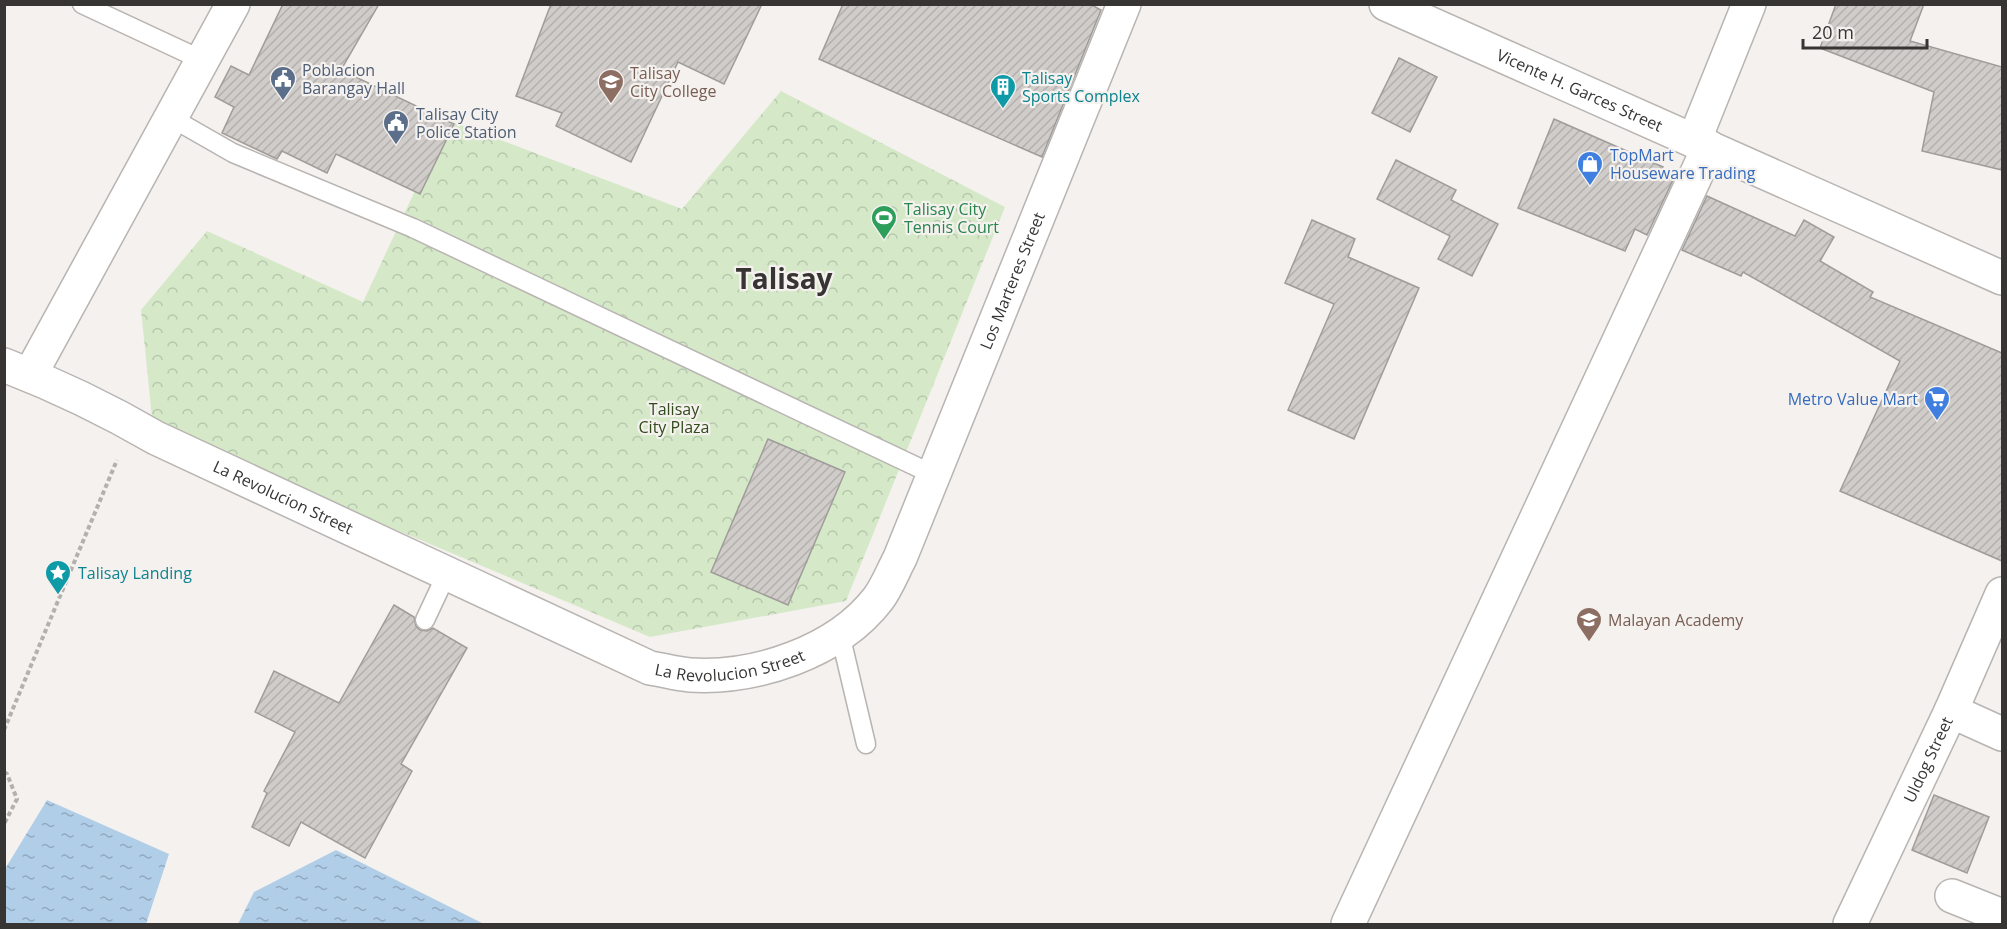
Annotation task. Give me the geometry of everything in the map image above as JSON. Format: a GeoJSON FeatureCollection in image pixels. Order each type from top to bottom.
{"type":"FeatureCollection","features":[{"type":"Feature","properties":{"kind":"street","name":"La Revolucion Street"},"geometry":{"type":"LineString","coordinates":[[232,4],[86,275],[17,370],[132,424],[156,438],[650,668],[690,675],[745,672],[795,659],[848,630],[879,598],[900,558]]}},
{"type":"Feature","properties":{"kind":"street","name":"Los Marteres Street"},"geometry":{"type":"LineString","coordinates":[[900,558],[932,474],[1124,4]]}},
{"type":"Feature","properties":{"kind":"street","name":"Vicente H. Garces Street"},"geometry":{"type":"LineString","coordinates":[[1386,4],[2002,278]]}},
{"type":"Feature","properties":{"kind":"street"},"geometry":{"type":"LineString","coordinates":[[1348,924],[1701,144],[1749,4]]}},
{"type":"Feature","properties":{"kind":"street","name":"Uldog Street"},"geometry":{"type":"LineString","coordinates":[[1850,924],[1951,711],[2002,594]]}},
{"type":"Feature","properties":{"kind":"street"},"geometry":{"type":"LineString","coordinates":[[1951,711],[2002,734]]}},
{"type":"Feature","properties":{"kind":"street"},"geometry":{"type":"LineString","coordinates":[[1952,896],[2002,916]]}},
{"type":"Feature","properties":{"kind":"lane"},"geometry":{"type":"LineString","coordinates":[[82,4],[202,60]]}},
{"type":"Feature","properties":{"kind":"lane"},"geometry":{"type":"LineString","coordinates":[[170,117],[232,153],[413,228],[932,474]]}},
{"type":"Feature","properties":{"kind":"lane"},"geometry":{"type":"LineString","coordinates":[[425,620],[447,573]]}},
{"type":"Feature","properties":{"kind":"lane"},"geometry":{"type":"LineString","coordinates":[[840,634],[866,744]]}},
{"type":"Feature","properties":{"kind":"path"},"geometry":{"type":"LineString","coordinates":[[4,730],[132,424]]}},
{"type":"Feature","properties":{"kind":"path"},"geometry":{"type":"LineString","coordinates":[[4,772],[7,774],[17,799],[4,824]]}},
{"type":"Feature","properties":{"kind":"green space","name":"Talisay City Plaza"},"geometry":{"type":"Polygon","coordinates":[[[781,91],[1005,207],[846,601],[650,637],[153,427],[141,310],[207,231],[363,302],[448,120],[682,209],[781,91]]]}},
{"type":"Feature","properties":{"kind":"water"},"geometry":{"type":"Polygon","coordinates":[[[47,800],[169,854],[146,924],[5,924],[5,869],[47,800]]]}},
{"type":"Feature","properties":{"kind":"water"},"geometry":{"type":"Polygon","coordinates":[[[336,850],[484,924],[238,924],[254,892],[336,850]]]}},
{"type":"Feature","properties":{"kind":"building"},"geometry":{"type":"Polygon","coordinates":[[[283,4],[379,4],[341,70],[454,124],[420,194],[336,154],[327,173],[282,151],[277,159],[222,133],[234,107],[215,97],[231,66],[249,75],[283,4]]]}},
{"type":"Feature","properties":{"kind":"building"},"geometry":{"type":"Polygon","coordinates":[[[551,4],[762,4],[724,84],[678,62],[631,162],[556,126],[562,113],[516,96],[551,4]]]}},
{"type":"Feature","properties":{"kind":"building","name":"Talisay Sports Complex"},"geometry":{"type":"Polygon","coordinates":[[[843,4],[1090,4],[1101,10],[1042,157],[819,59],[843,4]]]}},
{"type":"Feature","properties":{"kind":"building"},"geometry":{"type":"Polygon","coordinates":[[[1836,4],[1924,4],[1910,41],[2002,67],[2002,170],[1922,151],[1934,92],[1820,48],[1836,4]]]}},
{"type":"Feature","properties":{"kind":"building"},"geometry":{"type":"Polygon","coordinates":[[[1399,58],[1437,77],[1410,132],[1372,113],[1399,58]]]}},
{"type":"Feature","properties":{"kind":"building","name":"TopMart Houseware Trading"},"geometry":{"type":"Polygon","coordinates":[[[1554,119],[1663,167],[1660,174],[1673,180],[1647,235],[1635,229],[1625,251],[1518,208],[1554,119]]]}},
{"type":"Feature","properties":{"kind":"building"},"geometry":{"type":"Polygon","coordinates":[[[1396,160],[1456,190],[1451,200],[1498,224],[1472,276],[1438,259],[1450,236],[1377,199],[1396,160]]]}},
{"type":"Feature","properties":{"kind":"building","name":"Metro Value Mart"},"geometry":{"type":"Polygon","coordinates":[[[1707,196],[1795,236],[1804,220],[1834,237],[1820,261],[1873,292],[1870,297],[2002,353],[2002,561],[1840,491],[1900,361],[1743,272],[1741,276],[1682,250],[1707,196]]]}},
{"type":"Feature","properties":{"kind":"building"},"geometry":{"type":"Polygon","coordinates":[[[1312,220],[1355,239],[1348,257],[1419,288],[1354,439],[1288,410],[1334,304],[1285,283],[1312,220]]]}},
{"type":"Feature","properties":{"kind":"building"},"geometry":{"type":"Polygon","coordinates":[[[768,439],[845,472],[788,605],[711,572],[768,439]]]}},
{"type":"Feature","properties":{"kind":"building"},"geometry":{"type":"Polygon","coordinates":[[[394,605],[414,617],[416,626],[420,630],[427,631],[433,628],[467,648],[401,764],[412,771],[365,858],[301,822],[289,846],[252,827],[267,793],[264,791],[295,732],[255,712],[274,671],[339,703],[394,605]]]}},
{"type":"Feature","properties":{"kind":"building"},"geometry":{"type":"Polygon","coordinates":[[[1934,795],[1989,817],[1967,873],[1912,850],[1934,795]]]}},
{"type":"Feature","properties":{"kind":"place","name":"Poblacion Barangay Hall"},"geometry":{"type":"Point","coordinates":[283,102]}},
{"type":"Feature","properties":{"kind":"place","name":"Talisay City College"},"geometry":{"type":"Point","coordinates":[611,105]}},
{"type":"Feature","properties":{"kind":"place","name":"Talisay Sports Complex"},"geometry":{"type":"Point","coordinates":[1003,110]}},
{"type":"Feature","properties":{"kind":"place","name":"Talisay City Police Station"},"geometry":{"type":"Point","coordinates":[396,146]}},
{"type":"Feature","properties":{"kind":"place","name":"TopMart Houseware Trading"},"geometry":{"type":"Point","coordinates":[1590,187]}},
{"type":"Feature","properties":{"kind":"place","name":"Talisay City Tennis Court"},"geometry":{"type":"Point","coordinates":[884,241]}},
{"type":"Feature","properties":{"kind":"place","name":"Metro Value Mart"},"geometry":{"type":"Point","coordinates":[1937,422]}},
{"type":"Feature","properties":{"kind":"place","name":"Talisay Landing"},"geometry":{"type":"Point","coordinates":[58,596]}},
{"type":"Feature","properties":{"kind":"place","name":"Malayan Academy"},"geometry":{"type":"Point","coordinates":[1589,643]}},
{"type":"Feature","properties":{"kind":"district","name":"Talisay"},"geometry":{"type":"Point","coordinates":[784,279]}}]}
